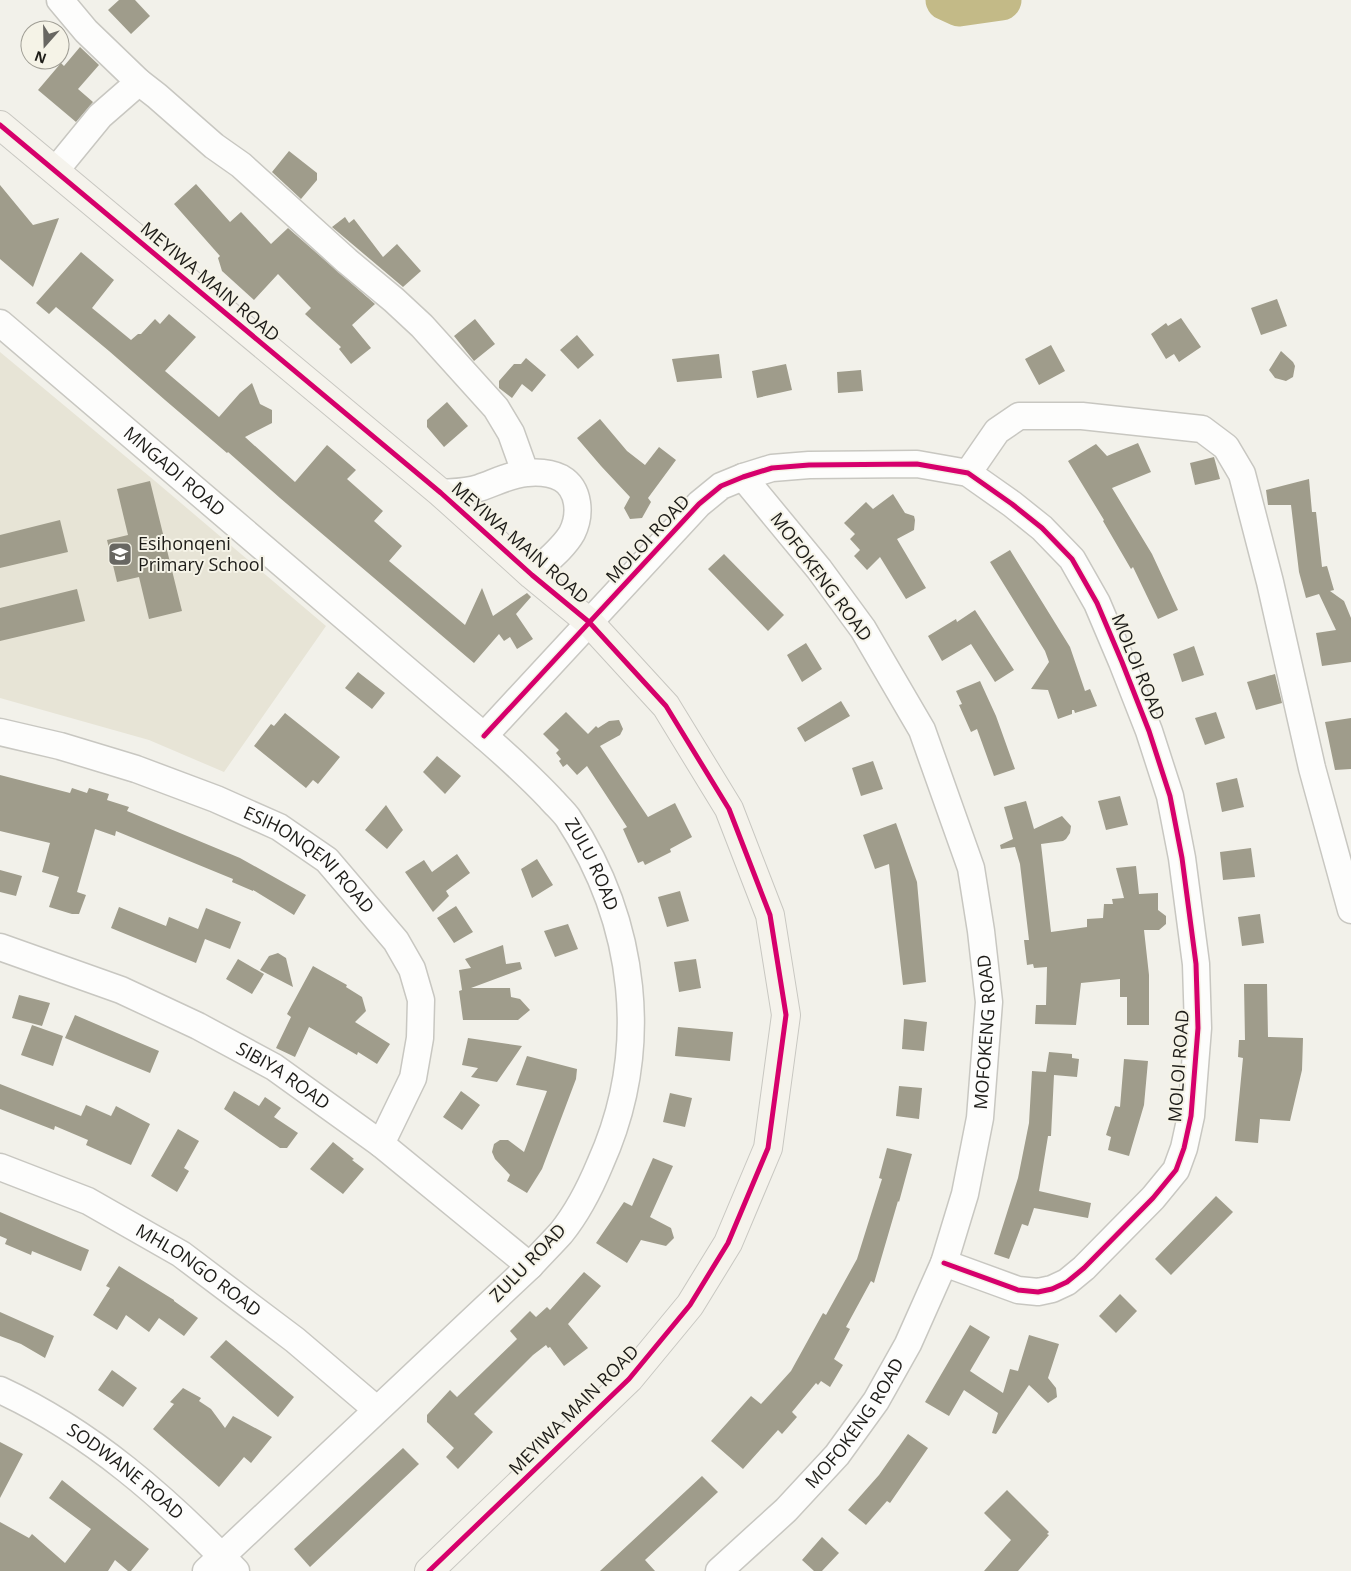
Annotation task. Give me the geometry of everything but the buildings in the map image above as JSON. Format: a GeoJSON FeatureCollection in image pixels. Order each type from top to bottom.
{"type":"FeatureCollection","features":[{"type":"Feature","properties":{"kind":"street"},"geometry":{"type":"LineString","coordinates":[[60,0],[86,31],[139,82],[214,146],[254,177],[422,326],[496,408],[511,433],[525,472]]}},
{"type":"Feature","properties":{"kind":"street"},"geometry":{"type":"LineString","coordinates":[[55,171],[100,116],[139,82]]}},
{"type":"Feature","properties":{"kind":"street","name":"MEYIWA MAIN ROAD"},"geometry":{"type":"LineString","coordinates":[[0,125],[441,492],[532,575],[589,622],[666,706],[729,809],[770,915],[786,1015],[768,1148],[728,1243],[690,1305],[629,1379],[429,1571]]}},
{"type":"Feature","properties":{"kind":"street","name":"MNGADI ROAD"},"geometry":{"type":"LineString","coordinates":[[0,323],[484,736]]}},
{"type":"Feature","properties":{"kind":"street"},"geometry":{"type":"LineString","coordinates":[[968,473],[997,431],[1019,416],[1082,416],[1202,429],[1226,447],[1242,474],[1270,582],[1312,768],[1351,910]]}},
{"type":"Feature","properties":{"kind":"street","name":"MOLOI ROAD"},"geometry":{"type":"LineString","coordinates":[[484,736],[699,504],[722,486],[772,468],[809,465],[917,464],[968,473],[1042,528],[1072,559],[1097,602],[1115,645],[1148,731],[1170,796],[1182,858],[1196,964],[1198,1028],[1191,1116],[1184,1148],[1176,1170],[1153,1198],[1084,1268],[1067,1282],[1052,1289],[1038,1292],[1018,1290],[944,1263]]}},
{"type":"Feature","properties":{"kind":"street"},"geometry":{"type":"LineString","coordinates":[[441,492],[462,492],[477,489],[525,472],[543,473],[561,478],[573,490],[578,505],[576,522],[571,534],[559,549],[532,575]]}},
{"type":"Feature","properties":{"kind":"street","name":"MOFOKENG ROAD"},"geometry":{"type":"LineString","coordinates":[[719,1571],[786,1510],[837,1455],[870,1409],[908,1344],[944,1263],[965,1194],[980,1118],[989,1002],[981,931],[971,868],[922,730],[863,629],[819,569],[743,477]]}},
{"type":"Feature","properties":{"kind":"street","name":"ESIHONQENI ROAD"},"geometry":{"type":"LineString","coordinates":[[0,732],[60,746],[136,769],[216,799],[279,827],[327,860],[396,941],[412,969],[421,1000],[420,1038],[413,1078],[381,1144]]}},
{"type":"Feature","properties":{"kind":"street","name":"ZULU ROAD"},"geometry":{"type":"LineString","coordinates":[[221,1566],[376,1410],[530,1266],[562,1232],[588,1192],[608,1147],[621,1106],[631,1051],[631,991],[618,923],[592,859],[567,816],[531,778],[484,736]]}},
{"type":"Feature","properties":{"kind":"street","name":"SIBIYA ROAD"},"geometry":{"type":"LineString","coordinates":[[0,947],[121,990],[198,1026],[274,1067],[381,1144],[530,1266]]}},
{"type":"Feature","properties":{"kind":"street","name":"MHLONGO ROAD"},"geometry":{"type":"LineString","coordinates":[[0,1167],[88,1201],[181,1254],[295,1340],[376,1410]]}},
{"type":"Feature","properties":{"kind":"street","name":"SODWANE ROAD"},"geometry":{"type":"LineString","coordinates":[[0,1390],[63,1423],[107,1455],[167,1503],[221,1566]]}},
{"type":"Feature","properties":{"kind":"shaded area","name":"Esihonqeni Primary School"},"geometry":{"type":"Polygon","coordinates":[[[0,352],[326,626],[224,772],[149,740],[0,698],[0,352]]]}},
{"type":"Feature","properties":{"kind":"waterway"},"geometry":{"type":"LineString","coordinates":[[946,0],[959,6],[1001,0]]}},
{"type":"Feature","properties":{"kind":"cycle path"},"geometry":{"type":"LineString","coordinates":[[0,125],[441,493],[532,575],[589,622],[666,706],[729,809],[770,915],[786,1015],[768,1148],[728,1243],[690,1305],[629,1379],[429,1571]]}},
{"type":"Feature","properties":{"kind":"cycle path"},"geometry":{"type":"LineString","coordinates":[[484,736],[699,504],[721,486],[772,468],[809,465],[917,464],[968,473],[1042,528],[1072,559],[1097,603],[1122,662],[1149,731],[1170,796],[1182,858],[1196,964],[1198,1028],[1191,1116],[1184,1148],[1176,1170],[1153,1198],[1084,1268],[1067,1282],[1052,1289],[1038,1292],[1018,1290],[944,1263]]}},
{"type":"Feature","properties":{"kind":"place","name":"Esihonqeni Primary School"},"geometry":{"type":"Point","coordinates":[120,554]}}]}
